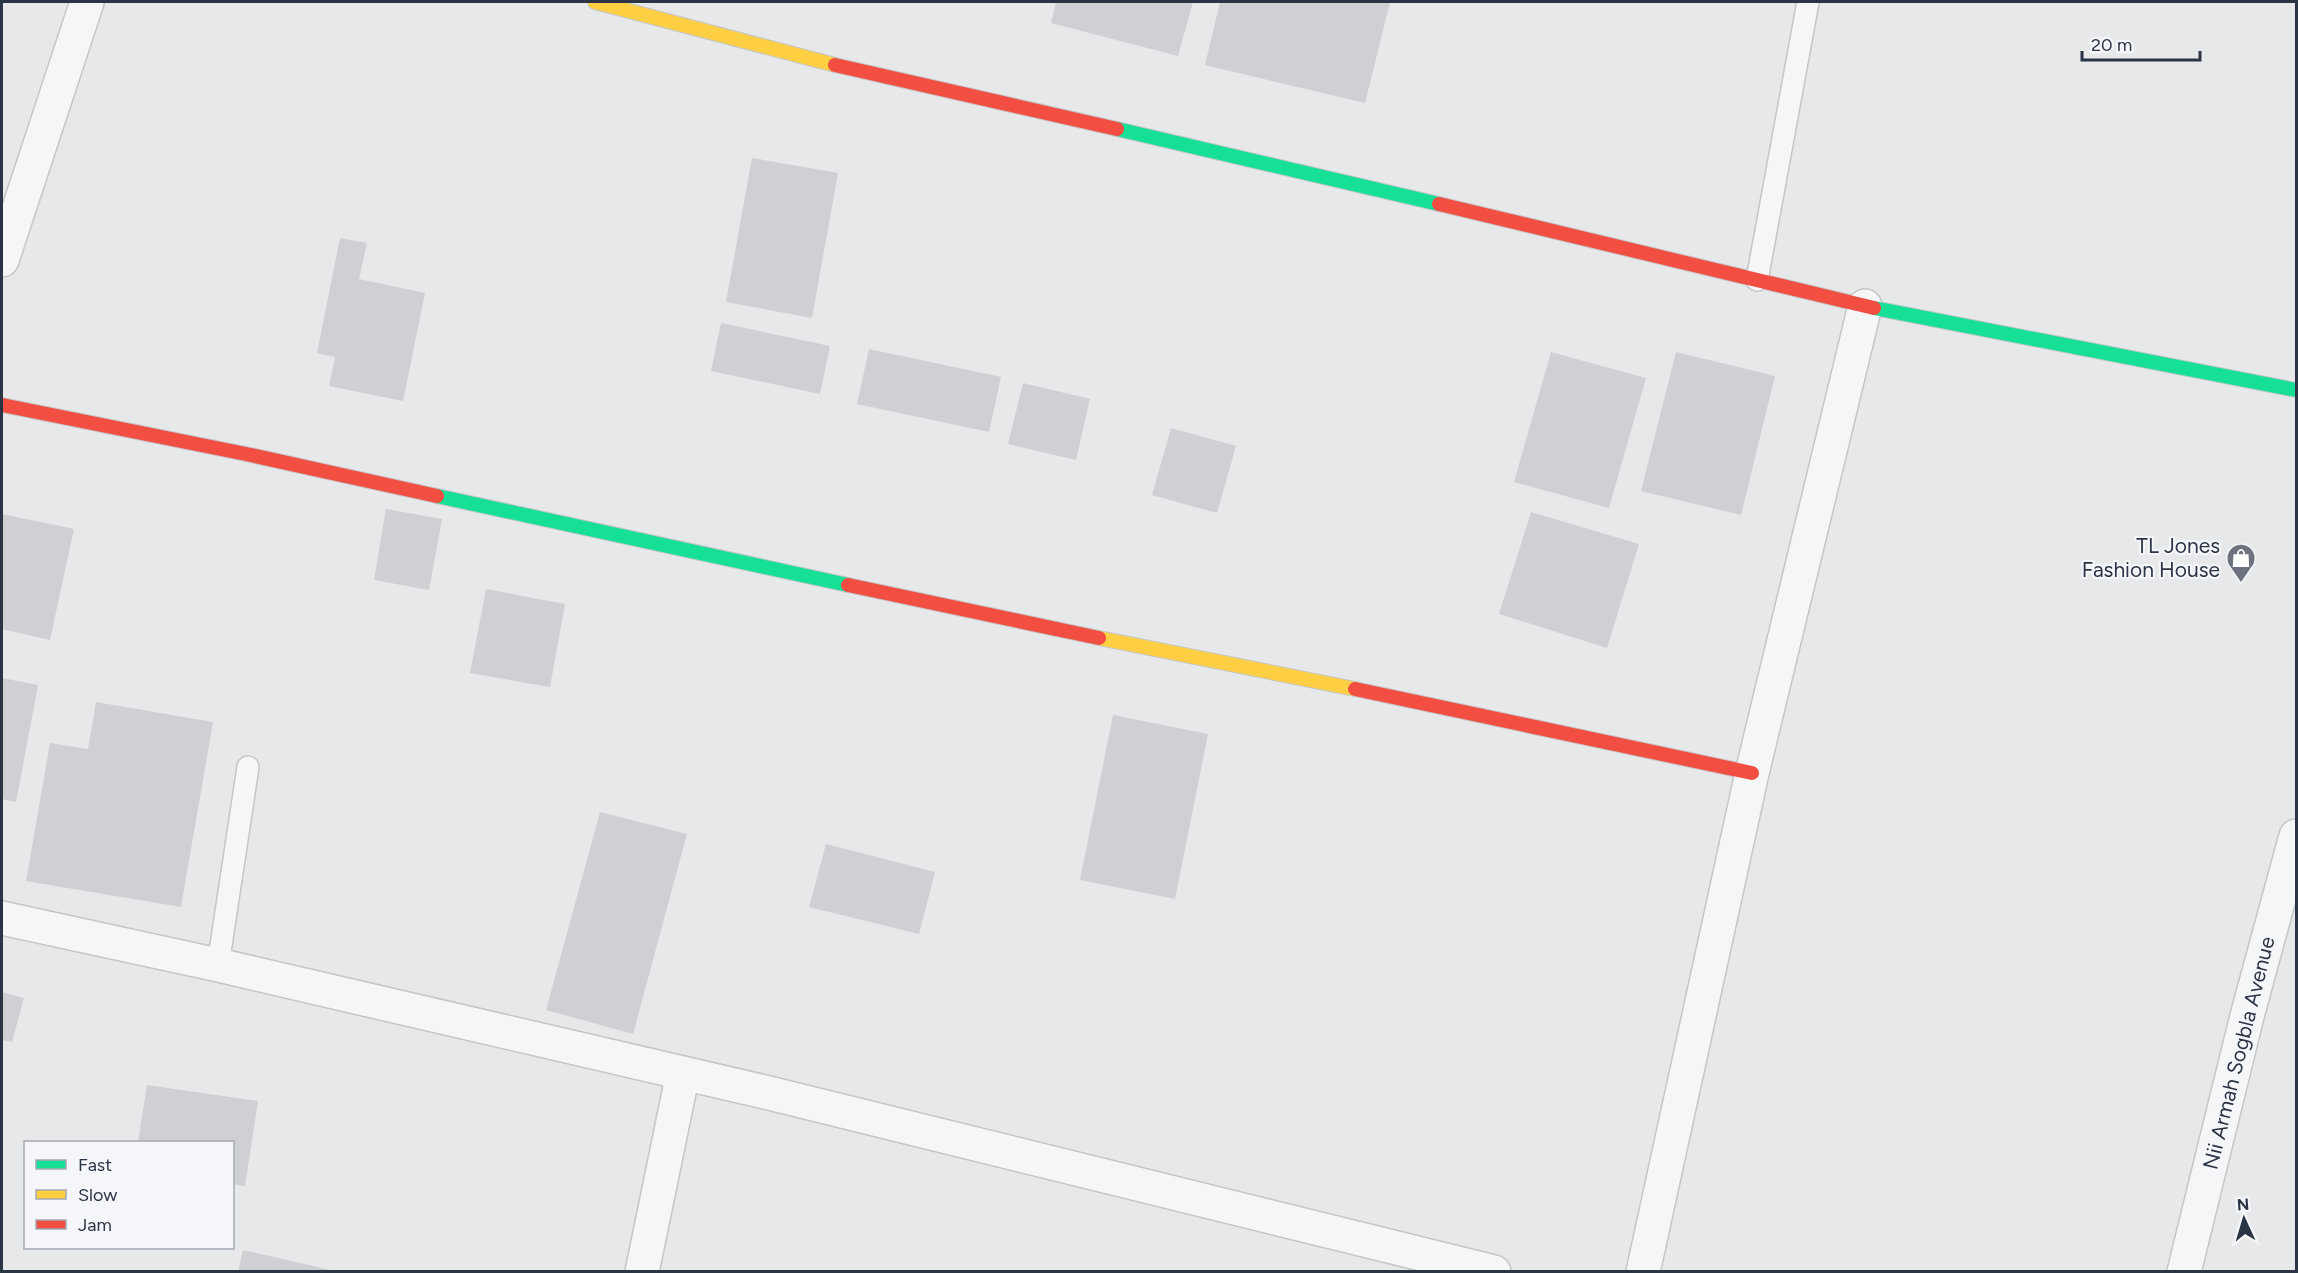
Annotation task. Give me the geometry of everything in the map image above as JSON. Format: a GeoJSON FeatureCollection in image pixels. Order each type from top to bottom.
{"type":"FeatureCollection","features":[{"type":"Feature","properties":{"kind":"street"},"geometry":{"type":"LineString","coordinates":[[2,260],[87,2]]}},
{"type":"Feature","properties":{"kind":"street"},"geometry":{"type":"LineString","coordinates":[[595,2],[840,66],[1358,184],[1865,306],[2296,390]]}},
{"type":"Feature","properties":{"kind":"street"},"geometry":{"type":"LineString","coordinates":[[1643,1272],[1752,773],[1865,306]]}},
{"type":"Feature","properties":{"kind":"street"},"geometry":{"type":"LineString","coordinates":[[2,405],[246,454],[966,610],[1440,706],[1752,773]]}},
{"type":"Feature","properties":{"kind":"street","name":"Nii Armah Sogbla Avenue"},"geometry":{"type":"LineString","coordinates":[[2184,1272],[2247,1016],[2296,836]]}},
{"type":"Feature","properties":{"kind":"street"},"geometry":{"type":"LineString","coordinates":[[2,918],[218,965],[683,1073],[1494,1272]]}},
{"type":"Feature","properties":{"kind":"street"},"geometry":{"type":"LineString","coordinates":[[642,1272],[683,1073]]}},
{"type":"Feature","properties":{"kind":"lane"},"geometry":{"type":"LineString","coordinates":[[1757,280],[1808,2]]}},
{"type":"Feature","properties":{"kind":"lane"},"geometry":{"type":"LineString","coordinates":[[218,965],[248,767]]}},
{"type":"Feature","properties":{"kind":"building"},"geometry":{"type":"Polygon","coordinates":[[[1056,2],[1193,2],[1178,56],[1051,23],[1056,2]]]}},
{"type":"Feature","properties":{"kind":"building"},"geometry":{"type":"Polygon","coordinates":[[[1220,2],[1390,2],[1365,103],[1205,65],[1220,2]]]}},
{"type":"Feature","properties":{"kind":"building"},"geometry":{"type":"Polygon","coordinates":[[[752,158],[838,173],[812,318],[726,302],[752,158]]]}},
{"type":"Feature","properties":{"kind":"building"},"geometry":{"type":"Polygon","coordinates":[[[340,238],[367,243],[359,279],[425,293],[403,401],[329,386],[335,357],[317,353],[340,238]]]}},
{"type":"Feature","properties":{"kind":"building"},"geometry":{"type":"Polygon","coordinates":[[[721,323],[830,346],[820,394],[711,371],[721,323]]]}},
{"type":"Feature","properties":{"kind":"building"},"geometry":{"type":"Polygon","coordinates":[[[869,349],[1001,377],[989,432],[857,404],[869,349]]]}},
{"type":"Feature","properties":{"kind":"building"},"geometry":{"type":"Polygon","coordinates":[[[1551,352],[1646,378],[1609,508],[1514,482],[1551,352]]]}},
{"type":"Feature","properties":{"kind":"building"},"geometry":{"type":"Polygon","coordinates":[[[1676,352],[1775,376],[1741,515],[1641,491],[1676,352]]]}},
{"type":"Feature","properties":{"kind":"building"},"geometry":{"type":"Polygon","coordinates":[[[1023,383],[1090,399],[1076,460],[1008,444],[1023,383]]]}},
{"type":"Feature","properties":{"kind":"building"},"geometry":{"type":"Polygon","coordinates":[[[1171,428],[1236,446],[1217,513],[1152,495],[1171,428]]]}},
{"type":"Feature","properties":{"kind":"building"},"geometry":{"type":"Polygon","coordinates":[[[386,509],[442,519],[429,590],[374,580],[386,509]]]}},
{"type":"Feature","properties":{"kind":"building"},"geometry":{"type":"Polygon","coordinates":[[[1531,512],[1639,544],[1607,648],[1499,614],[1531,512]]]}},
{"type":"Feature","properties":{"kind":"building"},"geometry":{"type":"Polygon","coordinates":[[[2,514],[74,529],[50,640],[2,629],[2,514]]]}},
{"type":"Feature","properties":{"kind":"building"},"geometry":{"type":"Polygon","coordinates":[[[486,589],[565,604],[550,687],[470,673],[486,589]]]}},
{"type":"Feature","properties":{"kind":"building"},"geometry":{"type":"Polygon","coordinates":[[[2,678],[38,685],[16,802],[2,799],[2,678]]]}},
{"type":"Feature","properties":{"kind":"building"},"geometry":{"type":"Polygon","coordinates":[[[96,702],[213,722],[181,907],[26,881],[50,743],[88,749],[96,702]]]}},
{"type":"Feature","properties":{"kind":"building"},"geometry":{"type":"Polygon","coordinates":[[[1113,715],[1208,734],[1175,899],[1080,880],[1113,715]]]}},
{"type":"Feature","properties":{"kind":"building"},"geometry":{"type":"Polygon","coordinates":[[[600,812],[687,834],[633,1034],[546,1010],[600,812]]]}},
{"type":"Feature","properties":{"kind":"building"},"geometry":{"type":"Polygon","coordinates":[[[826,844],[935,872],[919,934],[809,907],[826,844]]]}},
{"type":"Feature","properties":{"kind":"building"},"geometry":{"type":"Polygon","coordinates":[[[2,992],[24,998],[12,1042],[2,1040],[2,992]]]}},
{"type":"Feature","properties":{"kind":"building"},"geometry":{"type":"Polygon","coordinates":[[[147,1085],[258,1101],[245,1186],[234,1184],[234,1141],[138,1141],[147,1085]]]}},
{"type":"Feature","properties":{"kind":"building"},"geometry":{"type":"Polygon","coordinates":[[[243,1250],[335,1271],[238,1272],[243,1250]]]}},
{"type":"Feature","properties":{"kind":"traffic: fast"},"geometry":{"type":"LineString","coordinates":[[1117,129],[1439,204]]}},
{"type":"Feature","properties":{"kind":"traffic: fast"},"geometry":{"type":"LineString","coordinates":[[1874,308],[2296,390]]}},
{"type":"Feature","properties":{"kind":"traffic: fast"},"geometry":{"type":"LineString","coordinates":[[437,496],[848,585]]}},
{"type":"Feature","properties":{"kind":"traffic: slow"},"geometry":{"type":"LineString","coordinates":[[595,2],[835,65]]}},
{"type":"Feature","properties":{"kind":"traffic: slow"},"geometry":{"type":"LineString","coordinates":[[1099,638],[1355,689]]}},
{"type":"Feature","properties":{"kind":"traffic: jam"},"geometry":{"type":"LineString","coordinates":[[835,65],[1117,129]]}},
{"type":"Feature","properties":{"kind":"traffic: jam"},"geometry":{"type":"LineString","coordinates":[[1439,204],[1874,308]]}},
{"type":"Feature","properties":{"kind":"traffic: jam"},"geometry":{"type":"LineString","coordinates":[[2,405],[246,454],[437,496]]}},
{"type":"Feature","properties":{"kind":"traffic: jam"},"geometry":{"type":"LineString","coordinates":[[848,585],[1099,638]]}},
{"type":"Feature","properties":{"kind":"traffic: jam"},"geometry":{"type":"LineString","coordinates":[[1355,689],[1752,773]]}},
{"type":"Feature","properties":{"kind":"place","name":"TL Jones Fashion House"},"geometry":{"type":"Point","coordinates":[2241,584]}}]}
